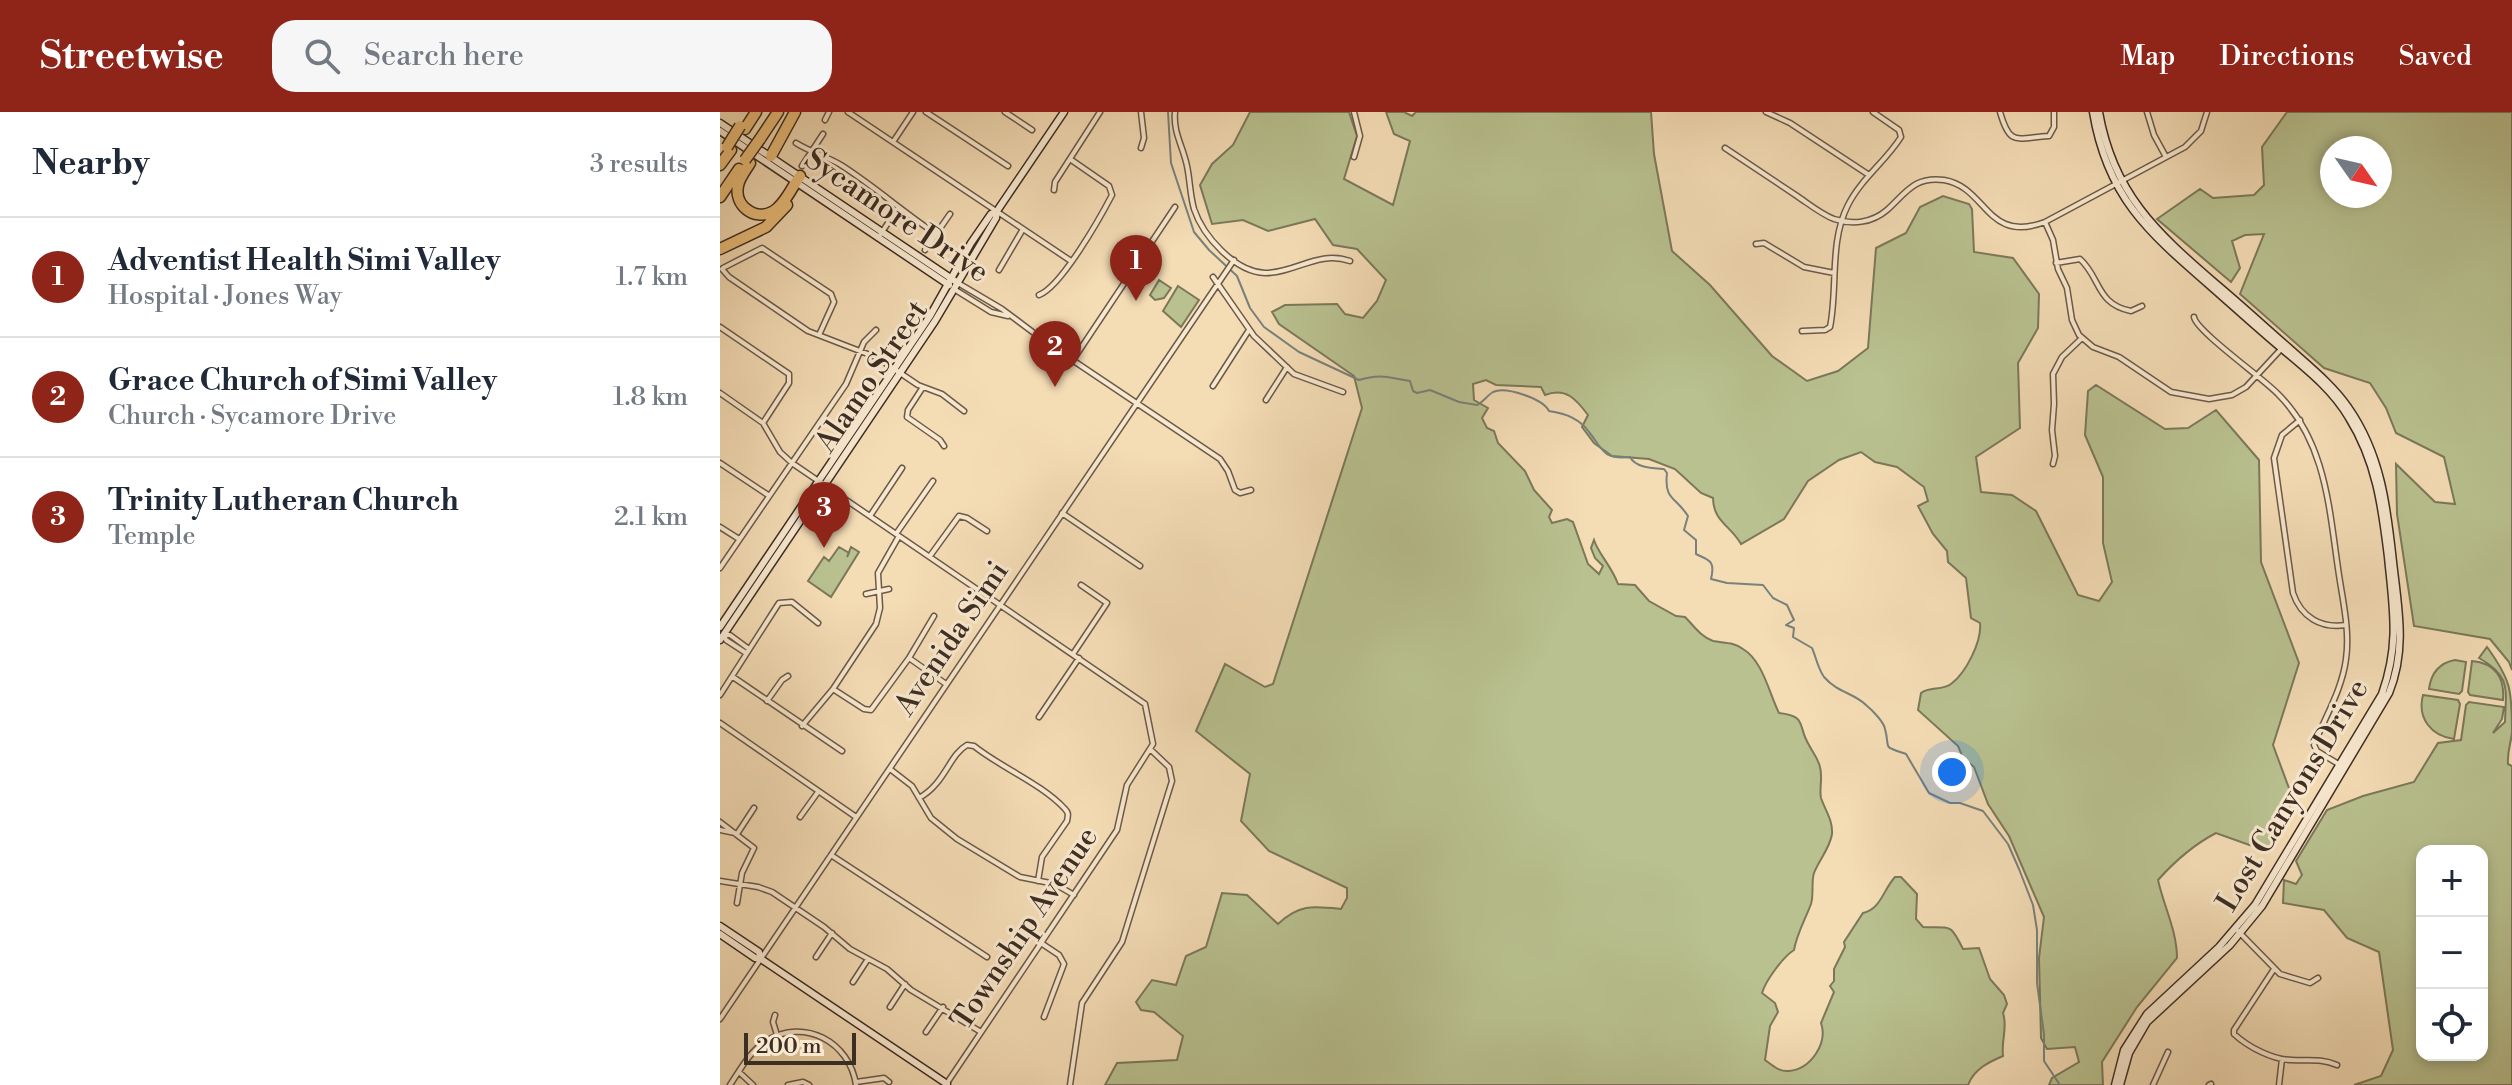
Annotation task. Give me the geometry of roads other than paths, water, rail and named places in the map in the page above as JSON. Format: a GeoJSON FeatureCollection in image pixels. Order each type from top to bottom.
{"type":"FeatureCollection","features":[{"type":"Feature","properties":{"kind":"highway"},"geometry":{"type":"LineString","coordinates":[[743,127],[749,112]]}},
{"type":"Feature","properties":{"kind":"highway"},"geometry":{"type":"LineString","coordinates":[[720,162],[756,112]]}},
{"type":"Feature","properties":{"kind":"highway"},"geometry":{"type":"LineString","coordinates":[[720,197],[748,161],[777,112]]}},
{"type":"Feature","properties":{"kind":"highway"},"geometry":{"type":"LineString","coordinates":[[771,156],[795,112]]}},
{"type":"Feature","properties":{"kind":"highway"},"geometry":{"type":"LineString","coordinates":[[748,161],[737,194],[743,206],[752,213],[767,214],[776,210],[800,178]]}},
{"type":"Feature","properties":{"kind":"highway"},"geometry":{"type":"LineString","coordinates":[[720,249],[766,227],[783,211],[800,178]]}},
{"type":"Feature","properties":{"kind":"street"},"geometry":{"type":"LineString","coordinates":[[825,120],[829,112]]}},
{"type":"Feature","properties":{"kind":"street"},"geometry":{"type":"LineString","coordinates":[[848,112],[1071,261]]}},
{"type":"Feature","properties":{"kind":"street"},"geometry":{"type":"LineString","coordinates":[[893,142],[913,112]]}},
{"type":"Feature","properties":{"kind":"street"},"geometry":{"type":"LineString","coordinates":[[926,112],[1008,166]]}},
{"type":"Feature","properties":{"kind":"street"},"geometry":{"type":"LineString","coordinates":[[1005,112],[1032,130]]}},
{"type":"Feature","properties":{"kind":"street","name":"Alamo Street"},"geometry":{"type":"LineString","coordinates":[[721,634],[898,371],[996,218],[997,211],[1064,112]]}},
{"type":"Feature","properties":{"kind":"street"},"geometry":{"type":"LineString","coordinates":[[1054,190],[1055,182],[1100,112]]}},
{"type":"Feature","properties":{"kind":"street"},"geometry":{"type":"LineString","coordinates":[[1141,112],[1144,138],[1141,148]]}},
{"type":"Feature","properties":{"kind":"street"},"geometry":{"type":"LineString","coordinates":[[1175,112],[1175,134],[1186,162],[1196,213],[1209,236],[1234,260],[1252,271],[1265,273],[1287,270],[1323,257],[1350,261]]}},
{"type":"Feature","properties":{"kind":"street"},"geometry":{"type":"LineString","coordinates":[[1354,112],[1360,136],[1354,157]]}},
{"type":"Feature","properties":{"kind":"street"},"geometry":{"type":"LineString","coordinates":[[1766,112],[1790,123],[1869,175]]}},
{"type":"Feature","properties":{"kind":"street"},"geometry":{"type":"LineString","coordinates":[[1802,331],[1828,329],[1831,324],[1842,220],[1851,200],[1869,175],[1900,140],[1901,134],[1873,112]]}},
{"type":"Feature","properties":{"kind":"street"},"geometry":{"type":"LineString","coordinates":[[2000,112],[2010,137],[2049,136],[2054,127],[2054,112]]}},
{"type":"Feature","properties":{"kind":"street","name":"Lost Canyons Drive"},"geometry":{"type":"LineString","coordinates":[[2096,112],[2122,180],[2157,231],[2283,347]]}},
{"type":"Feature","properties":{"kind":"street","name":"Lost Canyons Drive"},"geometry":{"type":"LineString","coordinates":[[2096,112],[2098,141],[2115,184],[2136,215],[2153,235],[2334,389],[2357,421],[2381,475],[2388,513],[2401,646],[2396,676],[2389,693],[2341,766],[2262,906],[2147,1022],[2129,1053],[2117,1085]]}},
{"type":"Feature","properties":{"kind":"street"},"geometry":{"type":"LineString","coordinates":[[2147,112],[2166,158]]}},
{"type":"Feature","properties":{"kind":"street"},"geometry":{"type":"LineString","coordinates":[[1725,148],[1826,215],[1842,220],[1858,222],[1873,218],[1887,210],[1913,185],[1940,180],[1966,189],[1990,216],[2006,224],[2024,227],[2045,222],[2185,147],[2201,131],[2207,112]]}},
{"type":"Feature","properties":{"kind":"street","name":"Sycamore Drive"},"geometry":{"type":"LineString","coordinates":[[720,123],[880,235],[953,284],[1010,317],[1220,459],[1235,490],[1240,493],[1251,490]]}},
{"type":"Feature","properties":{"kind":"street","name":"Sycamore Drive"},"geometry":{"type":"LineString","coordinates":[[720,131],[800,178]]}},
{"type":"Feature","properties":{"kind":"street"},"geometry":{"type":"LineString","coordinates":[[800,178],[823,134]]}},
{"type":"Feature","properties":{"kind":"street"},"geometry":{"type":"LineString","coordinates":[[796,143],[838,163],[879,189],[898,208],[936,234]]}},
{"type":"Feature","properties":{"kind":"street"},"geometry":{"type":"LineString","coordinates":[[1039,295],[1047,292],[1071,261],[1112,195],[1109,186],[1070,159]]}},
{"type":"Feature","properties":{"kind":"street"},"geometry":{"type":"LineString","coordinates":[[1073,360],[1175,207]]}},
{"type":"Feature","properties":{"kind":"street"},"geometry":{"type":"LineString","coordinates":[[880,235],[898,208]]}},
{"type":"Feature","properties":{"kind":"street"},"geometry":{"type":"LineString","coordinates":[[925,250],[950,214]]}},
{"type":"Feature","properties":{"kind":"street"},"geometry":{"type":"LineString","coordinates":[[2045,222],[2053,240],[2056,263],[2070,296],[2072,320],[2082,338],[2093,347],[2119,357],[2171,392],[2217,399],[2232,395],[2246,387],[2283,347]]}},
{"type":"Feature","properties":{"kind":"street"},"geometry":{"type":"LineString","coordinates":[[999,270],[1023,229]]}},
{"type":"Feature","properties":{"kind":"street"},"geometry":{"type":"LineString","coordinates":[[1756,244],[1764,243],[1804,267],[1835,273]]}},
{"type":"Feature","properties":{"kind":"street"},"geometry":{"type":"LineString","coordinates":[[819,335],[834,297],[762,248],[721,269],[808,331],[819,335],[861,349],[923,387],[942,394],[964,411]]}},
{"type":"Feature","properties":{"kind":"street","name":"Avenida Simi"},"geometry":{"type":"LineString","coordinates":[[720,1019],[1234,260]]}},
{"type":"Feature","properties":{"kind":"street"},"geometry":{"type":"LineString","coordinates":[[2056,263],[2083,260],[2101,293],[2112,303],[2131,311],[2142,306]]}},
{"type":"Feature","properties":{"kind":"street"},"geometry":{"type":"LineString","coordinates":[[1213,277],[1249,330],[1294,374],[1343,392]]}},
{"type":"Feature","properties":{"kind":"street"},"geometry":{"type":"LineString","coordinates":[[2194,317],[2195,324],[2204,334],[2280,396],[2300,420],[2323,471],[2347,650],[2343,674],[2314,745],[2317,751],[2341,766]]}},
{"type":"Feature","properties":{"kind":"street"},"geometry":{"type":"LineString","coordinates":[[720,327],[789,374],[789,383],[763,423]]}},
{"type":"Feature","properties":{"kind":"street"},"geometry":{"type":"LineString","coordinates":[[720,568],[846,384],[867,337],[876,330]]}},
{"type":"Feature","properties":{"kind":"street"},"geometry":{"type":"LineString","coordinates":[[1213,386],[1249,330]]}},
{"type":"Feature","properties":{"kind":"street"},"geometry":{"type":"LineString","coordinates":[[2053,464],[2053,374],[2062,357],[2082,338]]}},
{"type":"Feature","properties":{"kind":"street"},"geometry":{"type":"LineString","coordinates":[[1266,400],[1287,367]]}},
{"type":"Feature","properties":{"kind":"street"},"geometry":{"type":"LineString","coordinates":[[923,387],[907,413],[909,419],[944,446]]}},
{"type":"Feature","properties":{"kind":"street"},"geometry":{"type":"LineString","coordinates":[[720,393],[763,423],[780,452],[792,463],[1144,703],[1153,741],[1150,749],[1169,767],[1172,781],[1122,942],[1082,1003],[1070,1085]]}},
{"type":"Feature","properties":{"kind":"street"},"geometry":{"type":"LineString","coordinates":[[2300,420],[2282,435],[2274,458],[2293,593],[2300,608],[2313,620],[2329,626],[2346,625]]}},
{"type":"Feature","properties":{"kind":"street"},"geometry":{"type":"LineString","coordinates":[[720,463],[769,495]]}},
{"type":"Feature","properties":{"kind":"street"},"geometry":{"type":"LineString","coordinates":[[870,516],[902,468]]}},
{"type":"Feature","properties":{"kind":"street"},"geometry":{"type":"LineString","coordinates":[[802,726],[833,689],[876,624],[880,608],[877,591],[880,567],[933,481]]}},
{"type":"Feature","properties":{"kind":"street"},"geometry":{"type":"LineString","coordinates":[[1062,513],[1140,566]]}},
{"type":"Feature","properties":{"kind":"street"},"geometry":{"type":"LineString","coordinates":[[930,556],[959,516],[987,531]]}},
{"type":"Feature","properties":{"kind":"street"},"geometry":{"type":"LineString","coordinates":[[720,527],[739,539]]}},
{"type":"Feature","properties":{"kind":"street"},"geometry":{"type":"LineString","coordinates":[[1073,654],[1107,603],[1081,585]]}},
{"type":"Feature","properties":{"kind":"street"},"geometry":{"type":"LineString","coordinates":[[866,594],[889,589]]}},
{"type":"Feature","properties":{"kind":"street"},"geometry":{"type":"LineString","coordinates":[[720,695],[777,605],[787,601],[818,623]]}},
{"type":"Feature","properties":{"kind":"street"},"geometry":{"type":"LineString","coordinates":[[833,689],[864,709],[871,710],[909,658],[934,616]]}},
{"type":"Feature","properties":{"kind":"street"},"geometry":{"type":"LineString","coordinates":[[721,634],[748,652]]}},
{"type":"Feature","properties":{"kind":"street"},"geometry":{"type":"LineString","coordinates":[[909,658],[946,684]]}},
{"type":"Feature","properties":{"kind":"street"},"geometry":{"type":"LineString","coordinates":[[1039,717],[1079,658]]}},
{"type":"Feature","properties":{"kind":"street"},"geometry":{"type":"LineString","coordinates":[[767,701],[788,676]]}},
{"type":"Feature","properties":{"kind":"street"},"geometry":{"type":"LineString","coordinates":[[733,677],[842,751]]}},
{"type":"Feature","properties":{"kind":"street"},"geometry":{"type":"LineString","coordinates":[[720,723],[856,817]]}},
{"type":"Feature","properties":{"kind":"street"},"geometry":{"type":"LineString","coordinates":[[919,798],[936,786],[960,749],[967,745],[974,746],[1023,778],[1064,808],[1068,815],[1042,857],[1038,881]]}},
{"type":"Feature","properties":{"kind":"street","name":"Township Avenue"},"geometry":{"type":"LineString","coordinates":[[947,1085],[1117,830],[1127,785],[1150,749]]}},
{"type":"Feature","properties":{"kind":"street"},"geometry":{"type":"LineString","coordinates":[[889,769],[912,786],[931,818],[957,839],[1009,872],[1026,879],[1055,884],[1074,895]]}},
{"type":"Feature","properties":{"kind":"street"},"geometry":{"type":"LineString","coordinates":[[800,817],[818,792]]}},
{"type":"Feature","properties":{"kind":"street"},"geometry":{"type":"LineString","coordinates":[[737,834],[754,808]]}},
{"type":"Feature","properties":{"kind":"street"},"geometry":{"type":"LineString","coordinates":[[720,822],[754,848],[744,866],[737,903]]}},
{"type":"Feature","properties":{"kind":"street"},"geometry":{"type":"LineString","coordinates":[[720,830],[737,834]]}},
{"type":"Feature","properties":{"kind":"street"},"geometry":{"type":"LineString","coordinates":[[831,855],[987,957]]}},
{"type":"Feature","properties":{"kind":"street"},"geometry":{"type":"LineString","coordinates":[[720,881],[764,889],[795,907],[850,949],[887,969],[905,984],[981,1032]]}},
{"type":"Feature","properties":{"kind":"street"},"geometry":{"type":"LineString","coordinates":[[720,926],[759,952],[761,959]]}},
{"type":"Feature","properties":{"kind":"street"},"geometry":{"type":"LineString","coordinates":[[2239,931],[2274,969],[2300,982],[2310,983],[2318,978]]}},
{"type":"Feature","properties":{"kind":"street"},"geometry":{"type":"LineString","coordinates":[[816,957],[832,933]]}},
{"type":"Feature","properties":{"kind":"street"},"geometry":{"type":"LineString","coordinates":[[720,934],[947,1085]]}},
{"type":"Feature","properties":{"kind":"street"},"geometry":{"type":"LineString","coordinates":[[1041,943],[1059,955],[1064,964],[1044,1017]]}},
{"type":"Feature","properties":{"kind":"street"},"geometry":{"type":"LineString","coordinates":[[853,982],[868,959]]}},
{"type":"Feature","properties":{"kind":"street"},"geometry":{"type":"LineString","coordinates":[[2274,969],[2234,1034],[2271,1056],[2317,1059],[2337,1065]]}},
{"type":"Feature","properties":{"kind":"street"},"geometry":{"type":"LineString","coordinates":[[890,1007],[905,984]]}},
{"type":"Feature","properties":{"kind":"street"},"geometry":{"type":"LineString","coordinates":[[926,1032],[943,1007]]}},
{"type":"Feature","properties":{"kind":"street"},"geometry":{"type":"LineString","coordinates":[[775,1015],[773,1022],[777,1035]]}},
{"type":"Feature","properties":{"kind":"street"},"geometry":{"type":"LineString","coordinates":[[730,1085],[756,1048],[777,1035],[803,1032],[828,1040],[847,1058],[856,1083],[884,1078],[889,1082]]}},
{"type":"Feature","properties":{"kind":"street"},"geometry":{"type":"LineString","coordinates":[[2153,1085],[2168,1052]]}},
{"type":"Feature","properties":{"kind":"street"},"geometry":{"type":"LineString","coordinates":[[2279,1085],[2282,1059]]}},
{"type":"Feature","properties":{"kind":"street"},"geometry":{"type":"LineString","coordinates":[[739,1072],[753,1085]]}},
{"type":"Feature","properties":{"kind":"street"},"geometry":{"type":"LineString","coordinates":[[788,1085],[803,1082],[809,1085]]}},
{"type":"Feature","properties":{"kind":"waterway"},"geometry":{"type":"LineString","coordinates":[[1168,112],[1171,163],[1194,232],[1237,276],[1250,308],[1264,327],[1299,352],[1359,380],[1380,376],[1410,381],[1413,391],[1417,393],[1430,390],[1459,402],[1477,405],[1493,392],[1524,395],[1540,402],[1549,411],[1576,420],[1608,455],[1630,457],[1640,465],[1664,469],[1669,493],[1688,516],[1684,530],[1696,540],[1696,554],[1711,564],[1711,579],[1763,585],[1773,598],[1787,605],[1794,620],[1786,625],[1794,628],[1793,637],[1812,648],[1820,670],[1829,682],[1861,701],[1877,716],[1884,726],[1888,746],[1906,754],[1929,793],[1950,803],[1983,811],[2008,844],[2033,905],[2044,1061],[2060,1085]]}},
{"type":"Feature","properties":{"kind":"place","name":"Adventist Health Simi Valley"},"geometry":{"type":"Point","coordinates":[1136,301]}},
{"type":"Feature","properties":{"kind":"place","name":"Grace Church of Simi Valley"},"geometry":{"type":"Point","coordinates":[1055,387]}},
{"type":"Feature","properties":{"kind":"place","name":"Trinity Lutheran Church"},"geometry":{"type":"Point","coordinates":[824,548]}}]}
